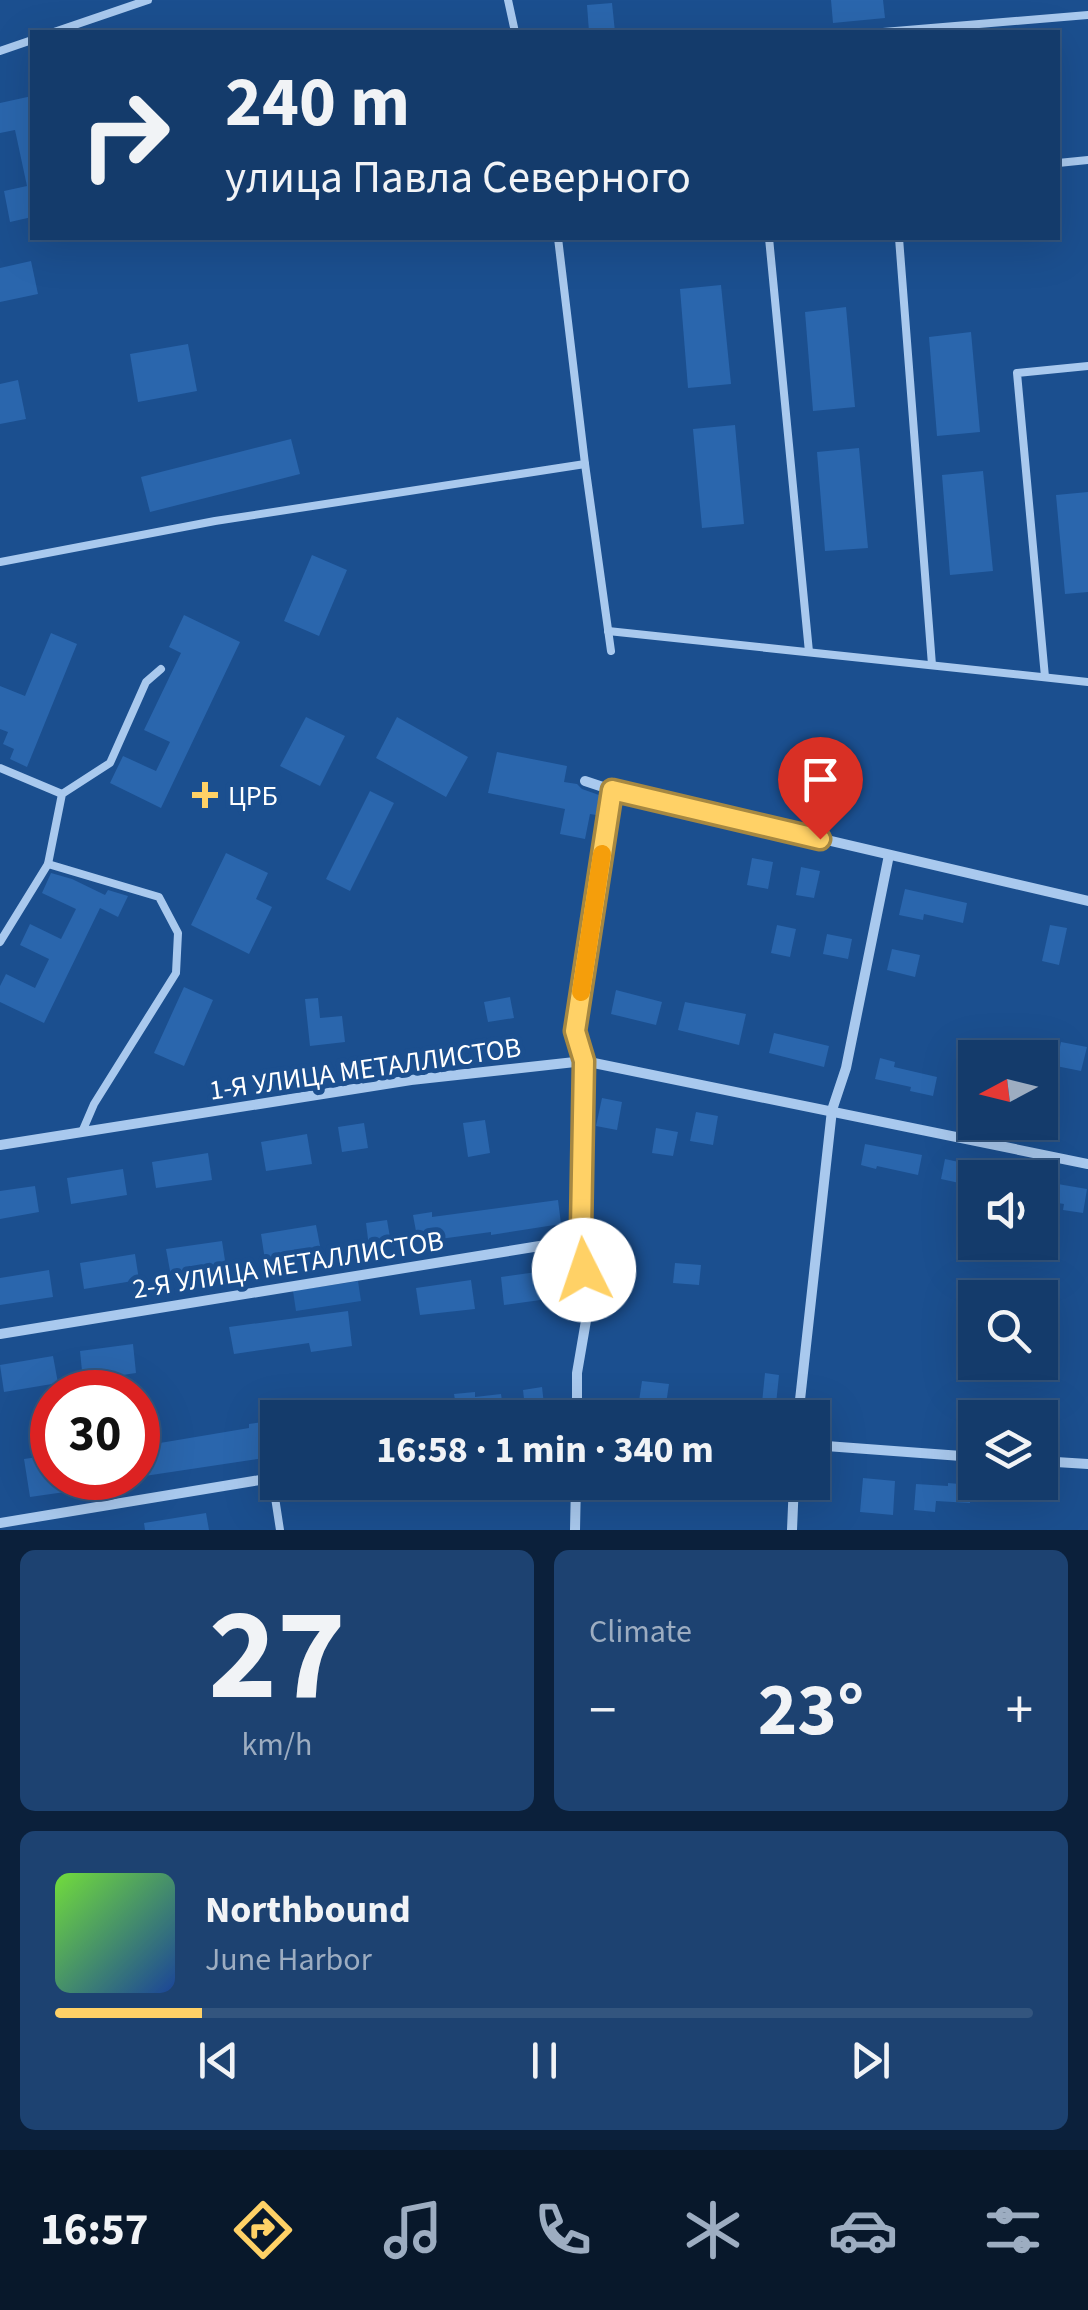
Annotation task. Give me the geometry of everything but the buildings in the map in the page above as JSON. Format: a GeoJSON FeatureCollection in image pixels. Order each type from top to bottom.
{"type":"FeatureCollection","features":[{"type":"Feature","properties":{"kind":"street"},"geometry":{"type":"LineString","coordinates":[[585,781],[1088,901]]}},
{"type":"Feature","properties":{"kind":"street"},"geometry":{"type":"LineString","coordinates":[[577,1400],[577,1373],[588,1309],[581,1230],[584,1061],[575,1031],[612,790]]}},
{"type":"Feature","properties":{"kind":"street"},"geometry":{"type":"LineString","coordinates":[[800,1400],[832,1110],[846,1068],[889,855]]}},
{"type":"Feature","properties":{"kind":"street","name":"1-Я УЛИЦА МЕТАЛЛИСТОВ"},"geometry":{"type":"LineString","coordinates":[[0,1145],[411,1080],[584,1061],[1088,1164]]}},
{"type":"Feature","properties":{"kind":"street","name":"2-Я УЛИЦА МЕТАЛЛИСТОВ"},"geometry":{"type":"LineString","coordinates":[[0,1334],[552,1244],[581,1230]]}},
{"type":"Feature","properties":{"kind":"street"},"geometry":{"type":"LineString","coordinates":[[830,1446],[958,1455]]}},
{"type":"Feature","properties":{"kind":"street"},"geometry":{"type":"LineString","coordinates":[[1058,1462],[1088,1464]]}},
{"type":"Feature","properties":{"kind":"street"},"geometry":{"type":"LineString","coordinates":[[0,1523],[260,1480]]}},
{"type":"Feature","properties":{"kind":"street"},"geometry":{"type":"LineString","coordinates":[[575,1530],[576,1500]]}},
{"type":"Feature","properties":{"kind":"street"},"geometry":{"type":"LineString","coordinates":[[792,1530],[793,1500]]}},
{"type":"Feature","properties":{"kind":"lane"},"geometry":{"type":"LineString","coordinates":[[60,30],[148,0]]}},
{"type":"Feature","properties":{"kind":"lane"},"geometry":{"type":"LineString","coordinates":[[508,0],[515,30]]}},
{"type":"Feature","properties":{"kind":"lane"},"geometry":{"type":"LineString","coordinates":[[907,30],[1088,14]]}},
{"type":"Feature","properties":{"kind":"lane"},"geometry":{"type":"LineString","coordinates":[[0,51],[30,41]]}},
{"type":"Feature","properties":{"kind":"lane"},"geometry":{"type":"LineString","coordinates":[[1060,163],[1088,160]]}},
{"type":"Feature","properties":{"kind":"lane"},"geometry":{"type":"LineString","coordinates":[[558,240],[611,651]]}},
{"type":"Feature","properties":{"kind":"lane"},"geometry":{"type":"LineString","coordinates":[[770,240],[809,652]]}},
{"type":"Feature","properties":{"kind":"lane"},"geometry":{"type":"LineString","coordinates":[[899,240],[932,665]]}},
{"type":"Feature","properties":{"kind":"lane"},"geometry":{"type":"LineString","coordinates":[[1046,677],[1017,373],[1088,366]]}},
{"type":"Feature","properties":{"kind":"lane"},"geometry":{"type":"LineString","coordinates":[[0,562],[215,521],[584,464]]}},
{"type":"Feature","properties":{"kind":"lane"},"geometry":{"type":"LineString","coordinates":[[608,631],[1088,682]]}},
{"type":"Feature","properties":{"kind":"lane"},"geometry":{"type":"LineString","coordinates":[[0,942],[48,864],[62,794],[110,763],[146,682],[161,669]]}},
{"type":"Feature","properties":{"kind":"lane"},"geometry":{"type":"LineString","coordinates":[[0,768],[62,794]]}},
{"type":"Feature","properties":{"kind":"lane"},"geometry":{"type":"LineString","coordinates":[[48,864],[160,897],[178,933],[176,973],[94,1104],[82,1132]]}},
{"type":"Feature","properties":{"kind":"lane"},"geometry":{"type":"LineString","coordinates":[[277,1500],[280,1530]]}},
{"type":"Feature","properties":{"kind":"shaded area"},"geometry":{"type":"Polygon","coordinates":[[[358,1281],[361,1301],[296,1311],[293,1291],[358,1281]]]}},
{"type":"Feature","properties":{"kind":"slow traffic"},"geometry":{"type":"LineString","coordinates":[[581,992],[602,854]]}},
{"type":"Feature","properties":{"kind":"place","name":"ЦРБ"},"geometry":{"type":"Point","coordinates":[205,795]}},
{"type":"Feature","properties":{"kind":"route"},"geometry":{"type":"LineString","coordinates":[[584,1270],[584,1061],[575,1031],[612,790],[820,839]]}}]}
